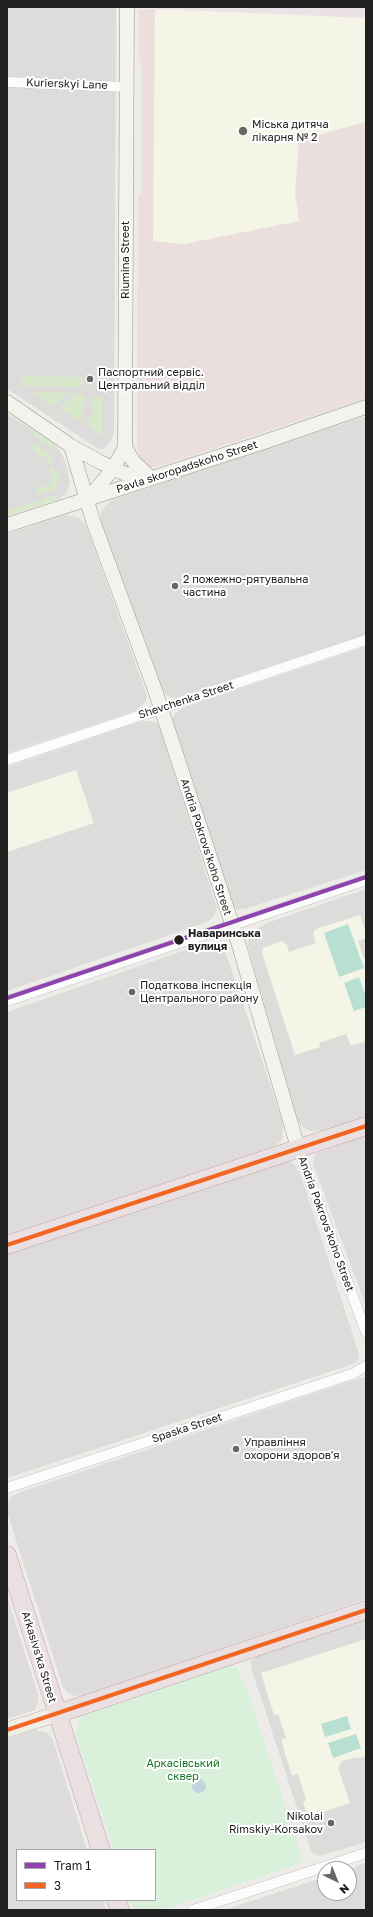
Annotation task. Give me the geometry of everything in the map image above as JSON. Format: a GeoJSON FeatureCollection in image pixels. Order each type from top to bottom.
{"type":"FeatureCollection","features":[{"type":"Feature","properties":{"kind":"highway"},"geometry":{"type":"LineString","coordinates":[[7,1245],[366,1126]]}},
{"type":"Feature","properties":{"kind":"highway","name":"Arkasivs'ka Street"},"geometry":{"type":"LineString","coordinates":[[7,1555],[101,1849]]}},
{"type":"Feature","properties":{"kind":"highway"},"geometry":{"type":"LineString","coordinates":[[57,1714],[366,1610]]}},
{"type":"Feature","properties":{"kind":"main road"},"geometry":{"type":"LineString","coordinates":[[7,1730],[57,1714]]}},
{"type":"Feature","properties":{"kind":"street","name":"Riumina Street"},"geometry":{"type":"LineString","coordinates":[[126,447],[127,7]]}},
{"type":"Feature","properties":{"kind":"street","name":"Kurierskyi Lane"},"geometry":{"type":"LineString","coordinates":[[7,82],[126,87]]}},
{"type":"Feature","properties":{"kind":"street"},"geometry":{"type":"LineString","coordinates":[[7,402],[71,446],[113,469],[134,477],[152,478]]}},
{"type":"Feature","properties":{"kind":"street","name":"Pavla skoropadskoho Street"},"geometry":{"type":"LineString","coordinates":[[7,525],[87,500],[366,406]]}},
{"type":"Feature","properties":{"kind":"street","name":"Andria Pokrovs'koho Street"},"geometry":{"type":"LineString","coordinates":[[71,446],[92,521],[160,708],[232,924],[298,1148],[366,1332]]}},
{"type":"Feature","properties":{"kind":"street"},"geometry":{"type":"LineString","coordinates":[[87,500],[113,469],[126,447]]}},
{"type":"Feature","properties":{"kind":"street"},"geometry":{"type":"LineString","coordinates":[[126,447],[137,467],[152,478]]}},
{"type":"Feature","properties":{"kind":"street","name":"Shevchenka Street"},"geometry":{"type":"LineString","coordinates":[[7,760],[366,640]]}},
{"type":"Feature","properties":{"kind":"street"},"geometry":{"type":"LineString","coordinates":[[7,1001],[366,880]]}},
{"type":"Feature","properties":{"kind":"street","name":"Spaska Street"},"geometry":{"type":"LineString","coordinates":[[7,1488],[352,1374],[366,1366]]}},
{"type":"Feature","properties":{"kind":"street"},"geometry":{"type":"LineString","coordinates":[[193,1910],[366,1853]]}},
{"type":"Feature","properties":{"kind":"shaded area"},"geometry":{"type":"Polygon","coordinates":[[[7,7],[116,7],[114,431],[111,441],[103,449],[99,449],[7,389],[7,7]]]}},
{"type":"Feature","properties":{"kind":"shaded area"},"geometry":{"type":"Polygon","coordinates":[[[155,7],[366,7],[366,18],[155,9],[155,7]]]}},
{"type":"Feature","properties":{"kind":"shaded area"},"geometry":{"type":"Polygon","coordinates":[[[155,9],[366,18],[366,399],[152,468],[147,467],[140,460],[137,442],[138,196],[142,193],[142,74],[139,57],[139,10],[155,9]]]}},
{"type":"Feature","properties":{"kind":"shaded area","name":"Міська дитяча лікарня № 2"},"geometry":{"type":"Polygon","coordinates":[[[155,9],[366,18],[366,122],[299,140],[295,193],[299,221],[184,244],[153,241],[155,9]]]}},
{"type":"Feature","properties":{"kind":"shaded area"},"geometry":{"type":"Polygon","coordinates":[[[7,413],[54,444],[60,451],[70,482],[66,494],[59,499],[7,516],[7,413]]]}},
{"type":"Feature","properties":{"kind":"shaded area"},"geometry":{"type":"Polygon","coordinates":[[[7,413],[33,431],[30,433],[7,417],[7,413]]]}},
{"type":"Feature","properties":{"kind":"shaded area"},"geometry":{"type":"Polygon","coordinates":[[[366,416],[366,634],[177,697],[170,697],[165,694],[100,520],[102,510],[112,500],[366,416]]]}},
{"type":"Feature","properties":{"kind":"shaded area"},"geometry":{"type":"Polygon","coordinates":[[[60,451],[69,475],[63,475],[56,457],[60,451]]]}},
{"type":"Feature","properties":{"kind":"shaded area"},"geometry":{"type":"Polygon","coordinates":[[[65,515],[78,517],[86,525],[147,696],[146,701],[137,710],[7,753],[7,534],[65,515]]]}},
{"type":"Feature","properties":{"kind":"shaded area"},"geometry":{"type":"Polygon","coordinates":[[[366,647],[366,870],[244,909],[236,909],[229,904],[172,721],[174,715],[182,708],[366,647]]]}},
{"type":"Feature","properties":{"kind":"shaded area"},"geometry":{"type":"Polygon","coordinates":[[[140,722],[156,722],[160,728],[217,909],[213,917],[207,922],[7,991],[7,767],[140,722]]]}},
{"type":"Feature","properties":{"kind":"shaded area"},"geometry":{"type":"Polygon","coordinates":[[[76,770],[94,823],[7,852],[7,793],[76,770]]]}},
{"type":"Feature","properties":{"kind":"shaded area"},"geometry":{"type":"Polygon","coordinates":[[[366,889],[366,1117],[328,1130],[311,1131],[304,1128],[298,1122],[248,947],[249,936],[255,930],[267,923],[366,889]]]}},
{"type":"Feature","properties":{"kind":"shaded area"},"geometry":{"type":"Polygon","coordinates":[[[360,915],[366,932],[366,938],[358,941],[366,961],[366,1041],[351,1046],[346,1034],[319,1043],[320,1047],[295,1055],[262,953],[263,948],[282,941],[287,945],[289,952],[316,943],[313,932],[316,929],[360,915]]]}},
{"type":"Feature","properties":{"kind":"shaded area"},"geometry":{"type":"Polygon","coordinates":[[[214,942],[222,946],[226,954],[283,1123],[282,1140],[273,1147],[7,1236],[7,1012],[203,944],[214,942]]]}},
{"type":"Feature","properties":{"kind":"shaded area"},"geometry":{"type":"Polygon","coordinates":[[[366,1135],[366,1306],[313,1164],[314,1156],[317,1153],[366,1135]]]}},
{"type":"Feature","properties":{"kind":"shaded area"},"geometry":{"type":"Polygon","coordinates":[[[285,1162],[291,1162],[301,1176],[359,1354],[359,1359],[356,1363],[7,1478],[7,1253],[285,1162]]]}},
{"type":"Feature","properties":{"kind":"shaded area"},"geometry":{"type":"Polygon","coordinates":[[[360,1378],[366,1378],[366,1599],[85,1695],[76,1696],[69,1694],[63,1687],[7,1512],[7,1505],[12,1496],[360,1378]]]}},
{"type":"Feature","properties":{"kind":"shaded area"},"geometry":{"type":"Polygon","coordinates":[[[7,1596],[38,1695],[38,1702],[35,1710],[7,1719],[7,1596]]]}},
{"type":"Feature","properties":{"kind":"shaded area"},"geometry":{"type":"Polygon","coordinates":[[[366,1619],[366,1842],[319,1856],[314,1854],[311,1850],[251,1668],[251,1661],[259,1655],[366,1619]]]}},
{"type":"Feature","properties":{"kind":"shaded area"},"geometry":{"type":"Polygon","coordinates":[[[366,1639],[366,1756],[342,1761],[338,1768],[350,1803],[308,1817],[303,1802],[306,1800],[298,1774],[292,1776],[281,1740],[286,1738],[278,1714],[274,1715],[261,1673],[366,1639]]]}},
{"type":"Feature","properties":{"kind":"shaded area"},"geometry":{"type":"Polygon","coordinates":[[[34,1730],[47,1733],[53,1740],[87,1849],[16,1849],[16,1901],[103,1901],[106,1910],[7,1910],[7,1739],[34,1730]]]}},
{"type":"Feature","properties":{"kind":"shaded area"},"geometry":{"type":"Polygon","coordinates":[[[366,1863],[366,1910],[224,1910],[317,1880],[317,1901],[357,1901],[357,1866],[366,1863]]]}},
{"type":"Feature","properties":{"kind":"green space"},"geometry":{"type":"Polygon","coordinates":[[[21,376],[82,377],[82,385],[80,387],[23,386],[21,385],[21,376]]]}},
{"type":"Feature","properties":{"kind":"green space"},"geometry":{"type":"Polygon","coordinates":[[[32,392],[69,393],[54,407],[32,392]]]}},
{"type":"Feature","properties":{"kind":"green space"},"geometry":{"type":"Polygon","coordinates":[[[77,393],[86,397],[84,405],[82,405],[81,422],[60,408],[77,393]]]}},
{"type":"Feature","properties":{"kind":"green space"},"geometry":{"type":"Polygon","coordinates":[[[93,397],[102,397],[102,434],[100,436],[88,425],[89,416],[92,417],[94,407],[91,406],[93,397]]]}},
{"type":"Feature","properties":{"kind":"green space"},"geometry":{"type":"Polygon","coordinates":[[[33,431],[54,444],[51,448],[30,433],[33,431]]]}},
{"type":"Feature","properties":{"kind":"green space"},"geometry":{"type":"Polygon","coordinates":[[[35,443],[50,454],[53,463],[48,464],[46,458],[42,457],[31,448],[35,443]]]}},
{"type":"Feature","properties":{"kind":"green space"},"geometry":{"type":"Polygon","coordinates":[[[54,467],[59,479],[55,489],[36,495],[36,489],[51,484],[53,480],[49,468],[54,467]]]}},
{"type":"Feature","properties":{"kind":"green space"},"geometry":{"type":"Polygon","coordinates":[[[56,495],[59,499],[42,505],[40,500],[56,495]]]}},
{"type":"Feature","properties":{"kind":"green space"},"geometry":{"type":"Polygon","coordinates":[[[38,501],[39,505],[7,516],[7,511],[38,501]]]}},
{"type":"Feature","properties":{"kind":"green space"},"geometry":{"type":"Polygon","coordinates":[[[348,924],[364,968],[339,977],[324,933],[348,924]]]}},
{"type":"Feature","properties":{"kind":"green space"},"geometry":{"type":"Polygon","coordinates":[[[359,977],[366,997],[366,1007],[354,1011],[344,983],[359,977]]]}},
{"type":"Feature","properties":{"kind":"green space","name":"Аркасівський сквер"},"geometry":{"type":"Polygon","coordinates":[[[230,1665],[236,1666],[247,1689],[301,1854],[301,1863],[163,1910],[136,1910],[131,1905],[130,1901],[156,1901],[156,1849],[114,1849],[76,1733],[77,1725],[85,1714],[230,1665]]]}},
{"type":"Feature","properties":{"kind":"green space"},"geometry":{"type":"Polygon","coordinates":[[[347,1716],[351,1729],[325,1737],[321,1724],[347,1716]]]}},
{"type":"Feature","properties":{"kind":"green space"},"geometry":{"type":"Polygon","coordinates":[[[356,1734],[361,1748],[333,1758],[328,1743],[356,1734]]]}},
{"type":"Feature","properties":{"kind":"water"},"geometry":{"type":"Polygon","coordinates":[[[199,1779],[204,1781],[206,1786],[204,1791],[199,1793],[194,1791],[192,1786],[194,1781],[199,1779]]]}},
{"type":"Feature","properties":{"kind":"tram line","name":"1"},"geometry":{"type":"LineString","coordinates":[[7,998],[366,877]]}},
{"type":"Feature","properties":{"kind":"transit line","name":"3"},"geometry":{"type":"LineString","coordinates":[[7,1245],[366,1126]]}},
{"type":"Feature","properties":{"kind":"transit line","name":"3"},"geometry":{"type":"LineString","coordinates":[[7,1730],[366,1610]]}},
{"type":"Feature","properties":{"kind":"place","name":"Міська дитяча лікарня № 2"},"geometry":{"type":"Point","coordinates":[243,131]}},
{"type":"Feature","properties":{"kind":"place","name":"Паспортний сервіс. Центральний відділ"},"geometry":{"type":"Point","coordinates":[90,379]}},
{"type":"Feature","properties":{"kind":"place","name":"2 пожежно-рятувальна частина"},"geometry":{"type":"Point","coordinates":[175,586]}},
{"type":"Feature","properties":{"kind":"place","name":"Наваринська вулиця"},"geometry":{"type":"Point","coordinates":[179,940]}},
{"type":"Feature","properties":{"kind":"place","name":"Податкова інспекція Центрального району"},"geometry":{"type":"Point","coordinates":[132,992]}},
{"type":"Feature","properties":{"kind":"place","name":"Управління охорони здоров'я"},"geometry":{"type":"Point","coordinates":[236,1449]}},
{"type":"Feature","properties":{"kind":"place","name":"Nikolai Rimskiy-Korsakov"},"geometry":{"type":"Point","coordinates":[331,1823]}}]}
